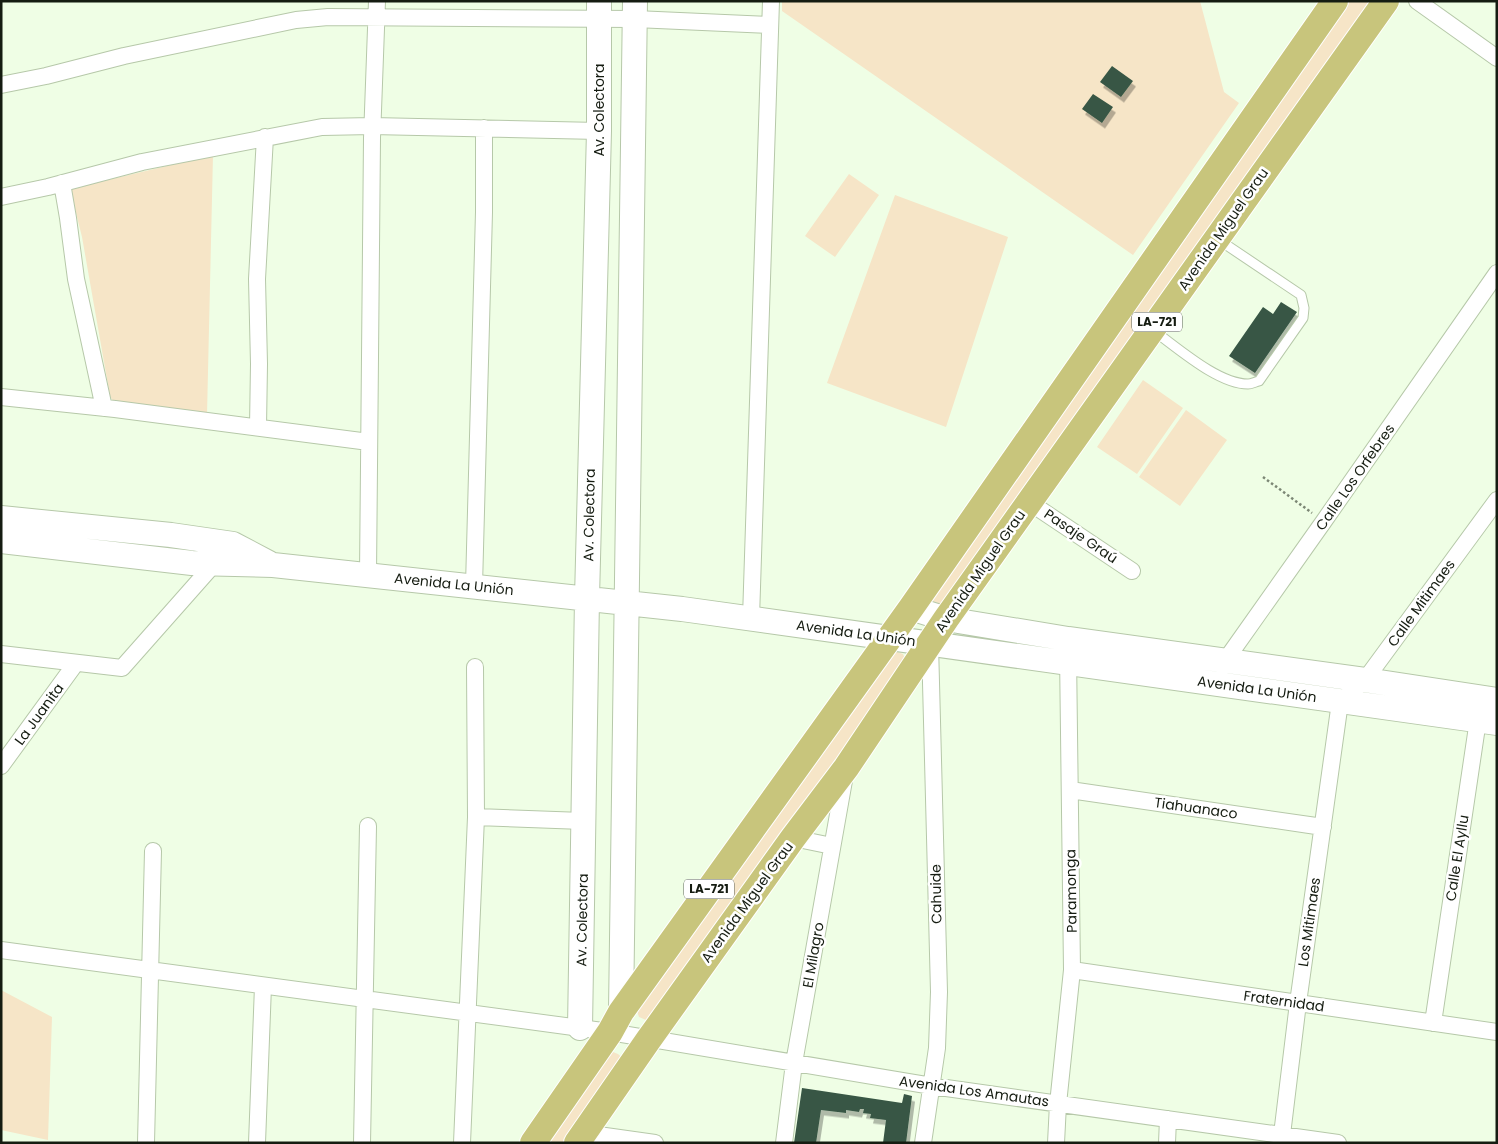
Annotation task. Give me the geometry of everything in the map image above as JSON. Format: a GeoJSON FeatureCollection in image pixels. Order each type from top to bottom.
{"type":"FeatureCollection","features":[{"type":"Feature","properties":{"kind":"main road","name":"LA-721"},"geometry":{"type":"LineString","coordinates":[[533,1143],[615,1022],[911,608],[1335,1]]}},
{"type":"Feature","properties":{"kind":"main road","name":"Avenida Miguel Grau"},"geometry":{"type":"LineString","coordinates":[[580,1138],[793,838],[846,768],[946,618],[1386,1]]}},
{"type":"Feature","properties":{"kind":"street"},"geometry":{"type":"LineString","coordinates":[[751,618],[771,1]]}},
{"type":"Feature","properties":{"kind":"street"},"geometry":{"type":"LineString","coordinates":[[1416,1],[1497,58]]}},
{"type":"Feature","properties":{"kind":"street"},"geometry":{"type":"LineString","coordinates":[[1,85],[46,76],[124,56],[296,20],[377,9],[635,10],[770,25]]}},
{"type":"Feature","properties":{"kind":"street"},"geometry":{"type":"LineString","coordinates":[[368,575],[372,126],[377,9]]}},
{"type":"Feature","properties":{"kind":"street","name":"Av. Colectora"},"geometry":{"type":"LineString","coordinates":[[580,1028],[587,598],[599,131],[599,10]]}},
{"type":"Feature","properties":{"kind":"street"},"geometry":{"type":"LineString","coordinates":[[615,1022],[628,603],[635,10]]}},
{"type":"Feature","properties":{"kind":"street"},"geometry":{"type":"LineString","coordinates":[[1,197],[142,162],[322,127],[372,126],[599,131]]}},
{"type":"Feature","properties":{"kind":"street"},"geometry":{"type":"LineString","coordinates":[[474,586],[484,212],[484,128]]}},
{"type":"Feature","properties":{"kind":"street"},"geometry":{"type":"LineString","coordinates":[[258,427],[257,280],[265,137]]}},
{"type":"Feature","properties":{"kind":"street"},"geometry":{"type":"LineString","coordinates":[[62,183],[76,279],[104,408]]}},
{"type":"Feature","properties":{"kind":"street","name":"Calle Los Orfebres"},"geometry":{"type":"LineString","coordinates":[[1217,684],[1225,661],[1497,273]]}},
{"type":"Feature","properties":{"kind":"street"},"geometry":{"type":"LineString","coordinates":[[1,397],[104,408],[369,442]]}},
{"type":"Feature","properties":{"kind":"street","name":"Calle Mitimaes"},"geometry":{"type":"LineString","coordinates":[[1340,702],[1365,680],[1497,500]]}},
{"type":"Feature","properties":{"kind":"street","name":"Pasaje Graú"},"geometry":{"type":"LineString","coordinates":[[1029,502],[1132,570]]}},
{"type":"Feature","properties":{"kind":"street","name":"Avenida La Unión"},"geometry":{"type":"LineString","coordinates":[[1,518],[171,535],[233,544],[273,565]]}},
{"type":"Feature","properties":{"kind":"street","name":"Avenida La Unión"},"geometry":{"type":"LineString","coordinates":[[1,541],[192,563],[273,565],[587,598],[751,618],[930,643],[1225,661],[1365,680],[1497,701]]}},
{"type":"Feature","properties":{"kind":"street"},"geometry":{"type":"LineString","coordinates":[[1,654],[122,668],[214,564]]}},
{"type":"Feature","properties":{"kind":"street","name":"Avenida La Unión"},"geometry":{"type":"LineString","coordinates":[[911,608],[1068,650],[1217,684],[1488,721]]}},
{"type":"Feature","properties":{"kind":"street","name":"Cahuide"},"geometry":{"type":"LineString","coordinates":[[923,1143],[937,1048],[939,992],[930,643]]}},
{"type":"Feature","properties":{"kind":"street","name":"Paramonga"},"geometry":{"type":"LineString","coordinates":[[1056,1143],[1058,1104],[1072,970],[1068,650]]}},
{"type":"Feature","properties":{"kind":"street","name":"La Juanita"},"geometry":{"type":"LineString","coordinates":[[1,766],[76,663]]}},
{"type":"Feature","properties":{"kind":"street"},"geometry":{"type":"LineString","coordinates":[[462,1143],[476,817],[475,667]]}},
{"type":"Feature","properties":{"kind":"street"},"geometry":{"type":"LineString","coordinates":[[1488,721],[1497,701]]}},
{"type":"Feature","properties":{"kind":"street","name":"Los Mitimaes"},"geometry":{"type":"LineString","coordinates":[[1281,1139],[1340,702]]}},
{"type":"Feature","properties":{"kind":"street","name":"Calle El Ayllu"},"geometry":{"type":"LineString","coordinates":[[1432,1022],[1488,721]]}},
{"type":"Feature","properties":{"kind":"street"},"geometry":{"type":"LineString","coordinates":[[1,741],[21,739]]}},
{"type":"Feature","properties":{"kind":"street","name":"El Milagro"},"geometry":{"type":"LineString","coordinates":[[784,1143],[794,1063],[846,768]]}},
{"type":"Feature","properties":{"kind":"street","name":"Tiahuanaco"},"geometry":{"type":"LineString","coordinates":[[1070,790],[1323,827]]}},
{"type":"Feature","properties":{"kind":"street"},"geometry":{"type":"LineString","coordinates":[[476,817],[583,821]]}},
{"type":"Feature","properties":{"kind":"street"},"geometry":{"type":"LineString","coordinates":[[362,1143],[368,826]]}},
{"type":"Feature","properties":{"kind":"street"},"geometry":{"type":"LineString","coordinates":[[793,838],[832,846]]}},
{"type":"Feature","properties":{"kind":"street"},"geometry":{"type":"LineString","coordinates":[[146,1143],[153,851]]}},
{"type":"Feature","properties":{"kind":"street","name":"Avenida Los Amautas"},"geometry":{"type":"LineString","coordinates":[[1,950],[580,1028],[615,1022],[649,1039],[932,1086],[1168,1119],[1281,1139],[1338,1143]]}},
{"type":"Feature","properties":{"kind":"street","name":"Fraternidad"},"geometry":{"type":"LineString","coordinates":[[1072,970],[1497,1032]]}},
{"type":"Feature","properties":{"kind":"street"},"geometry":{"type":"LineString","coordinates":[[256,1143],[264,986]]}},
{"type":"Feature","properties":{"kind":"street"},"geometry":{"type":"LineString","coordinates":[[1167,1143],[1168,1119]]}},
{"type":"Feature","properties":{"kind":"street"},"geometry":{"type":"LineString","coordinates":[[580,1138],[655,1143]]}},
{"type":"Feature","properties":{"kind":"lane"},"geometry":{"type":"LineString","coordinates":[[1152,330],[1214,374],[1228,380],[1248,384],[1259,381],[1303,318],[1304,308],[1301,295],[1217,239]]}},
{"type":"Feature","properties":{"kind":"path"},"geometry":{"type":"LineString","coordinates":[[1263,476],[1324,521]]}},
{"type":"Feature","properties":{"kind":"shaded area"},"geometry":{"type":"Polygon","coordinates":[[[782,1],[1200,1],[1224,92],[1239,103],[1133,255],[782,11],[782,1]]]}},
{"type":"Feature","properties":{"kind":"shaded area"},"geometry":{"type":"Polygon","coordinates":[[[1345,1],[1377,1],[950,608],[932,609],[929,596],[1345,1]]]}},
{"type":"Feature","properties":{"kind":"shaded area"},"geometry":{"type":"Polygon","coordinates":[[[213,155],[207,415],[115,405],[110,396],[82,237],[70,189],[213,155]]]}},
{"type":"Feature","properties":{"kind":"shaded area"},"geometry":{"type":"Polygon","coordinates":[[[849,174],[879,195],[835,257],[805,236],[849,174]]]}},
{"type":"Feature","properties":{"kind":"shaded area"},"geometry":{"type":"Polygon","coordinates":[[[895,195],[1008,237],[946,427],[827,383],[895,195]]]}},
{"type":"Feature","properties":{"kind":"shaded area"},"geometry":{"type":"Polygon","coordinates":[[[1143,380],[1183,408],[1137,474],[1097,447],[1143,380]]]}},
{"type":"Feature","properties":{"kind":"shaded area"},"geometry":{"type":"Polygon","coordinates":[[[1186,410],[1227,440],[1180,506],[1139,477],[1186,410]]]}},
{"type":"Feature","properties":{"kind":"shaded area"},"geometry":{"type":"Polygon","coordinates":[[[892,650],[903,654],[906,661],[653,1019],[646,1020],[639,1017],[637,1011],[892,650]]]}},
{"type":"Feature","properties":{"kind":"shaded area"},"geometry":{"type":"Polygon","coordinates":[[[1,990],[52,1017],[48,1140],[1,1130],[1,990]]]}},
{"type":"Feature","properties":{"kind":"shaded area"},"geometry":{"type":"Polygon","coordinates":[[[608,1050],[618,1054],[625,1060],[567,1143],[545,1143],[608,1050]]]}},
{"type":"Feature","properties":{"kind":"building"},"geometry":{"type":"Polygon","coordinates":[[[1112,66],[1133,81],[1121,97],[1100,82],[1112,66]]]}},
{"type":"Feature","properties":{"kind":"building"},"geometry":{"type":"Polygon","coordinates":[[[1093,94],[1113,107],[1102,123],[1082,109],[1093,94]]]}},
{"type":"Feature","properties":{"kind":"building"},"geometry":{"type":"Polygon","coordinates":[[[1281,302],[1297,312],[1255,373],[1229,356],[1263,307],[1273,314],[1281,302]]]}},
{"type":"Feature","properties":{"kind":"building"},"geometry":{"type":"Polygon","coordinates":[[[802,1088],[902,1103],[904,1094],[912,1096],[906,1143],[883,1143],[886,1120],[870,1118],[871,1114],[863,1113],[864,1109],[860,1109],[859,1112],[846,1110],[846,1113],[821,1110],[816,1143],[794,1143],[802,1088]]]}}]}
